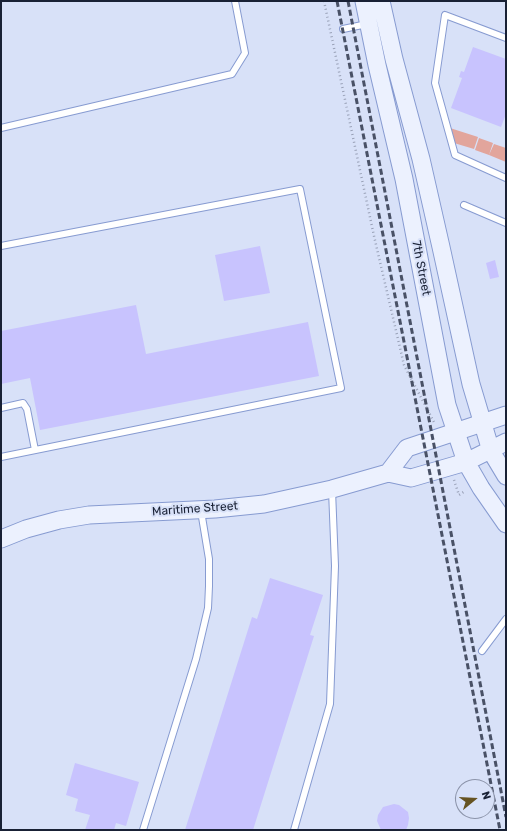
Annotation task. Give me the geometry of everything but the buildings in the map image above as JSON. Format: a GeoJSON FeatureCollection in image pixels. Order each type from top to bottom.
{"type":"FeatureCollection","features":[{"type":"Feature","properties":{"kind":"main road","name":"7th Street"},"geometry":{"type":"LineString","coordinates":[[364,1],[404,179],[447,405],[466,462],[481,488],[506,524]]}},
{"type":"Feature","properties":{"kind":"main road","name":"7th Street"},"geometry":{"type":"LineString","coordinates":[[381,1],[441,247],[470,384],[491,451],[506,476]]}},
{"type":"Feature","properties":{"kind":"main road"},"geometry":{"type":"LineString","coordinates":[[388,473],[407,448],[506,415]]}},
{"type":"Feature","properties":{"kind":"main road","name":"Maritime Street"},"geometry":{"type":"LineString","coordinates":[[1,539],[26,529],[59,520],[88,515],[264,504],[332,489],[388,473],[411,478],[466,462],[491,451],[506,442]]}},
{"type":"Feature","properties":{"kind":"lane"},"geometry":{"type":"LineString","coordinates":[[1,128],[232,74],[245,53],[235,1]]}},
{"type":"Feature","properties":{"kind":"lane"},"geometry":{"type":"LineString","coordinates":[[506,38],[445,15],[435,83],[455,155],[506,178]]}},
{"type":"Feature","properties":{"kind":"lane"},"geometry":{"type":"LineString","coordinates":[[343,29],[369,24]]}},
{"type":"Feature","properties":{"kind":"lane"},"geometry":{"type":"LineString","coordinates":[[1,246],[300,189],[341,388],[1,456]]}},
{"type":"Feature","properties":{"kind":"lane"},"geometry":{"type":"LineString","coordinates":[[464,205],[506,223]]}},
{"type":"Feature","properties":{"kind":"lane"},"geometry":{"type":"LineString","coordinates":[[1,408],[23,403],[27,409],[35,450]]}},
{"type":"Feature","properties":{"kind":"lane"},"geometry":{"type":"LineString","coordinates":[[294,830],[330,704],[335,566],[332,489]]}},
{"type":"Feature","properties":{"kind":"lane"},"geometry":{"type":"LineString","coordinates":[[143,830],[196,659],[208,608],[210,586],[209,559],[200,509]]}},
{"type":"Feature","properties":{"kind":"lane"},"geometry":{"type":"LineString","coordinates":[[482,651],[506,619]]}},
{"type":"Feature","properties":{"kind":"path"},"geometry":{"type":"LineString","coordinates":[[324,1],[374,236],[404,365],[433,419]]}},
{"type":"Feature","properties":{"kind":"shaded area"},"geometry":{"type":"Polygon","coordinates":[[[450,128],[478,137],[474,149],[454,143],[450,128]]]}},
{"type":"Feature","properties":{"kind":"shaded area"},"geometry":{"type":"Polygon","coordinates":[[[479,138],[493,143],[489,155],[475,150],[479,138]]]}},
{"type":"Feature","properties":{"kind":"shaded area"},"geometry":{"type":"Polygon","coordinates":[[[494,144],[506,148],[506,162],[489,155],[494,144]]]}},
{"type":"Feature","properties":{"kind":"railway"},"geometry":{"type":"LineString","coordinates":[[337,1],[500,830]]}},
{"type":"Feature","properties":{"kind":"railway"},"geometry":{"type":"LineString","coordinates":[[348,1],[506,817]]}}]}
